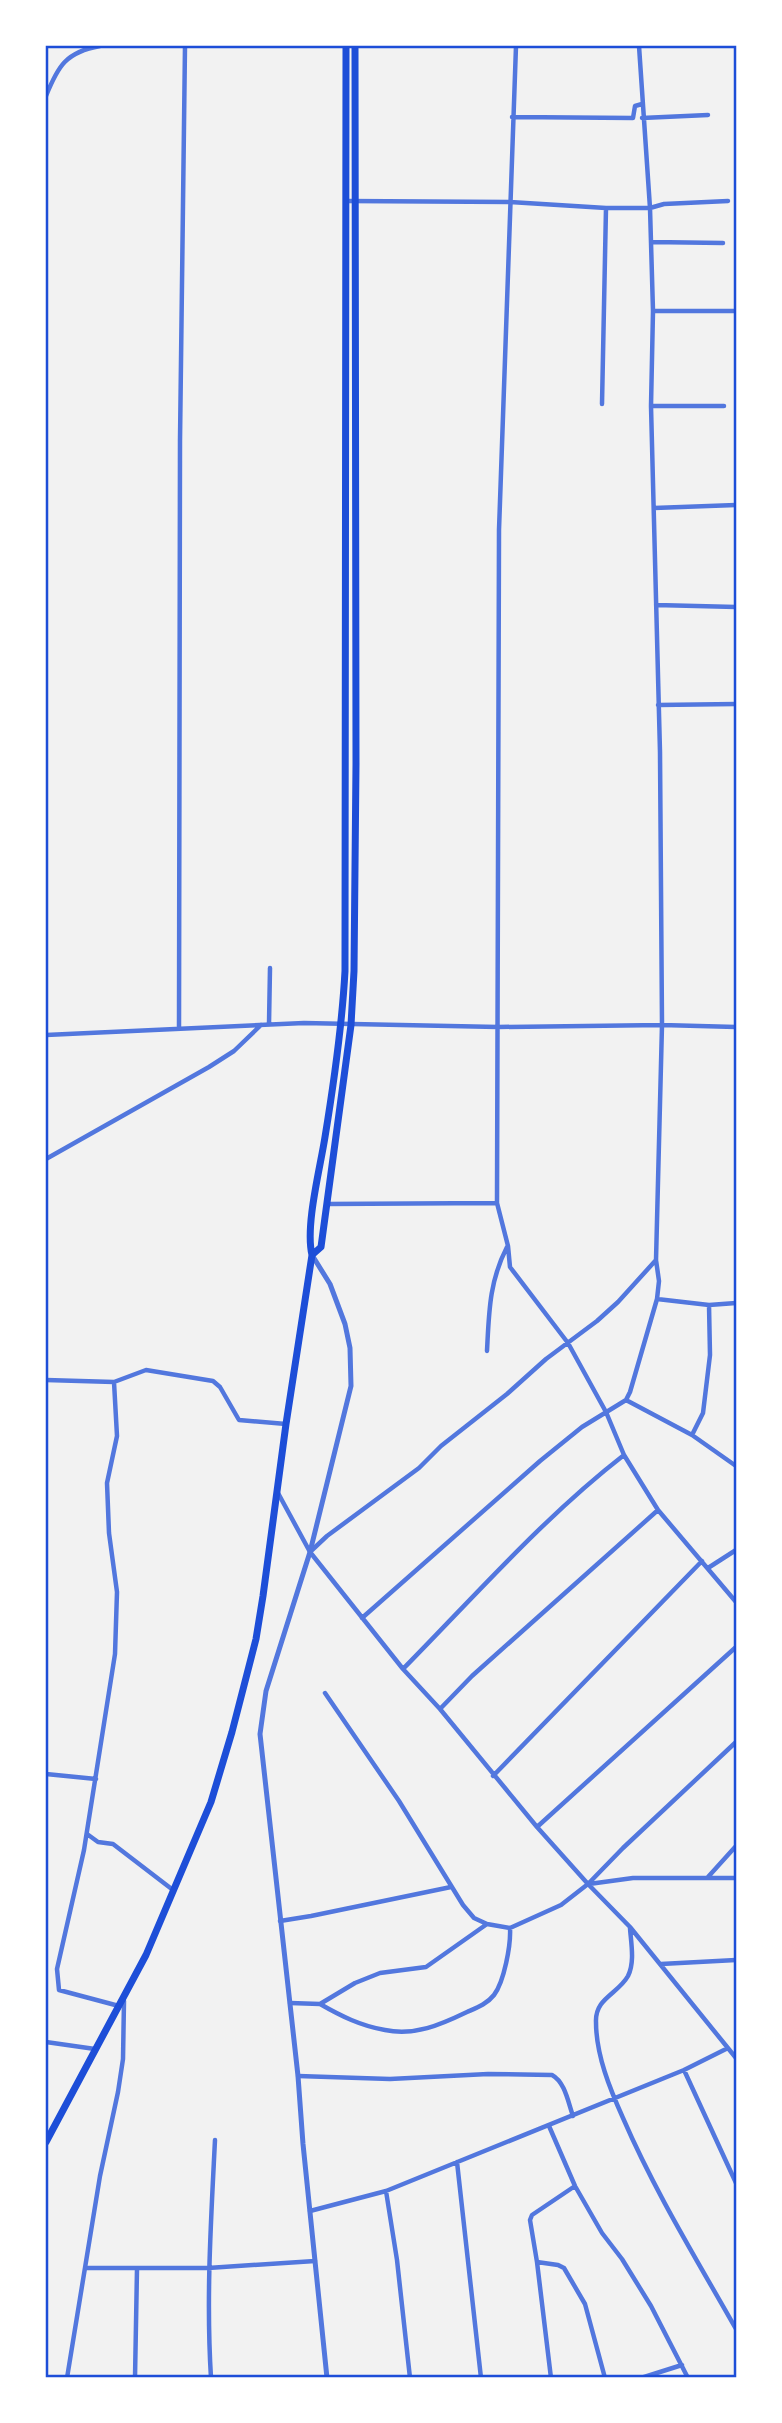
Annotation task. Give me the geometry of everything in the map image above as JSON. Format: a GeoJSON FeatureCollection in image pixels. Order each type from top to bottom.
{"type":"FeatureCollection","features":[{"type":"Feature","properties":{"kind":"highway"},"geometry":{"type":"LineString","coordinates":[[46,2142],[146,1955],[211,1802],[235,1720],[256,1639],[312,1255],[309,1243],[312,1217],[346,1025],[346,46]]}},
{"type":"Feature","properties":{"kind":"highway"},"geometry":{"type":"LineString","coordinates":[[312,1255],[321,1247],[346,1025],[355,896],[355,46]]}},
{"type":"Feature","properties":{"kind":"street"},"geometry":{"type":"LineString","coordinates":[[46,96],[63,63],[74,52],[100,46]]}},
{"type":"Feature","properties":{"kind":"street"},"geometry":{"type":"LineString","coordinates":[[179,1029],[180,441],[185,46]]}},
{"type":"Feature","properties":{"kind":"street"},"geometry":{"type":"LineString","coordinates":[[516,46],[499,530],[497,1203],[508,1246],[510,1267],[568,1343],[606,1412],[624,1455],[658,1510],[737,1602]]}},
{"type":"Feature","properties":{"kind":"street"},"geometry":{"type":"LineString","coordinates":[[362,1618],[582,1427],[626,1400],[657,1299],[662,1025],[651,406],[653,311],[650,208],[639,46]]}},
{"type":"Feature","properties":{"kind":"street"},"geometry":{"type":"LineString","coordinates":[[512,117],[633,118],[635,106],[642,104]]}},
{"type":"Feature","properties":{"kind":"street"},"geometry":{"type":"LineString","coordinates":[[642,118],[708,115]]}},
{"type":"Feature","properties":{"kind":"street"},"geometry":{"type":"LineString","coordinates":[[346,201],[510,202],[606,208],[650,208],[676,203],[728,201]]}},
{"type":"Feature","properties":{"kind":"street"},"geometry":{"type":"LineString","coordinates":[[602,404],[606,208]]}},
{"type":"Feature","properties":{"kind":"street"},"geometry":{"type":"LineString","coordinates":[[651,242],[723,243]]}},
{"type":"Feature","properties":{"kind":"street"},"geometry":{"type":"LineString","coordinates":[[653,311],[737,310]]}},
{"type":"Feature","properties":{"kind":"street"},"geometry":{"type":"LineString","coordinates":[[651,406],[724,406]]}},
{"type":"Feature","properties":{"kind":"street"},"geometry":{"type":"LineString","coordinates":[[654,508],[737,505]]}},
{"type":"Feature","properties":{"kind":"street"},"geometry":{"type":"LineString","coordinates":[[656,605],[737,607]]}},
{"type":"Feature","properties":{"kind":"street"},"geometry":{"type":"LineString","coordinates":[[658,705],[737,704]]}},
{"type":"Feature","properties":{"kind":"street"},"geometry":{"type":"LineString","coordinates":[[270,968],[270,1024]]}},
{"type":"Feature","properties":{"kind":"street"},"geometry":{"type":"LineString","coordinates":[[46,1159],[209,1067],[234,1051],[261,1024]]}},
{"type":"Feature","properties":{"kind":"street"},"geometry":{"type":"LineString","coordinates":[[46,1035],[261,1024],[737,1027]]}},
{"type":"Feature","properties":{"kind":"street"},"geometry":{"type":"LineString","coordinates":[[326,1204],[497,1203]]}},
{"type":"Feature","properties":{"kind":"street"},"geometry":{"type":"LineString","coordinates":[[487,1351],[490,1296],[496,1269],[508,1246]]}},
{"type":"Feature","properties":{"kind":"street"},"geometry":{"type":"LineString","coordinates":[[312,1255],[338,1302],[345,1324],[351,1386],[310,1552],[277,1653],[261,1713],[262,1758],[298,2076],[327,2378]]}},
{"type":"Feature","properties":{"kind":"street"},"geometry":{"type":"LineString","coordinates":[[310,1552],[327,1536],[419,1468],[448,1440],[508,1394],[546,1359],[618,1302],[656,1260]]}},
{"type":"Feature","properties":{"kind":"street"},"geometry":{"type":"LineString","coordinates":[[657,1299],[709,1305],[737,1303]]}},
{"type":"Feature","properties":{"kind":"street"},"geometry":{"type":"LineString","coordinates":[[692,1436],[703,1413],[709,1355],[709,1305]]}},
{"type":"Feature","properties":{"kind":"street"},"geometry":{"type":"LineString","coordinates":[[46,1380],[114,1382],[146,1370],[213,1381],[220,1387],[239,1420],[286,1424]]}},
{"type":"Feature","properties":{"kind":"street"},"geometry":{"type":"LineString","coordinates":[[114,1382],[117,1436],[107,1483],[109,1533],[117,1592],[115,1654],[87,1835],[57,1969],[59,1990],[119,2006]]}},
{"type":"Feature","properties":{"kind":"street"},"geometry":{"type":"LineString","coordinates":[[626,1400],[692,1436],[737,1466]]}},
{"type":"Feature","properties":{"kind":"street"},"geometry":{"type":"LineString","coordinates":[[403,1669],[529,1539],[593,1479],[624,1455]]}},
{"type":"Feature","properties":{"kind":"street"},"geometry":{"type":"LineString","coordinates":[[277,1492],[310,1552],[403,1669],[440,1709],[537,1827],[630,1927],[737,2058]]}},
{"type":"Feature","properties":{"kind":"street"},"geometry":{"type":"LineString","coordinates":[[440,1709],[472,1675],[658,1510]]}},
{"type":"Feature","properties":{"kind":"street"},"geometry":{"type":"LineString","coordinates":[[708,1568],[737,1550]]}},
{"type":"Feature","properties":{"kind":"street"},"geometry":{"type":"LineString","coordinates":[[493,1776],[702,1560]]}},
{"type":"Feature","properties":{"kind":"street"},"geometry":{"type":"LineString","coordinates":[[537,1827],[737,1647]]}},
{"type":"Feature","properties":{"kind":"street"},"geometry":{"type":"LineString","coordinates":[[325,1693],[399,1801],[451,1888],[474,1918],[487,1924],[510,1928],[561,1905],[588,1884],[622,1848],[737,1742]]}},
{"type":"Feature","properties":{"kind":"street"},"geometry":{"type":"LineString","coordinates":[[46,1774],[96,1779]]}},
{"type":"Feature","properties":{"kind":"street"},"geometry":{"type":"LineString","coordinates":[[87,1835],[98,1842],[113,1844],[173,1890]]}},
{"type":"Feature","properties":{"kind":"street"},"geometry":{"type":"LineString","coordinates":[[707,1878],[737,1846]]}},
{"type":"Feature","properties":{"kind":"street"},"geometry":{"type":"LineString","coordinates":[[588,1884],[633,1878],[737,1878]]}},
{"type":"Feature","properties":{"kind":"street"},"geometry":{"type":"LineString","coordinates":[[280,1921],[451,1888]]}},
{"type":"Feature","properties":{"kind":"street"},"geometry":{"type":"LineString","coordinates":[[320,2004],[355,1983],[380,1973],[426,1968],[487,1924]]}},
{"type":"Feature","properties":{"kind":"street"},"geometry":{"type":"LineString","coordinates":[[630,1927],[631,1966],[627,1978],[601,2003],[596,2012],[597,2038],[614,2098],[649,2175],[737,2329]]}},
{"type":"Feature","properties":{"kind":"street"},"geometry":{"type":"LineString","coordinates":[[290,2003],[320,2004],[350,2021],[386,2031],[417,2031],[446,2024],[483,2005],[494,1996],[510,1947],[510,1928]]}},
{"type":"Feature","properties":{"kind":"street"},"geometry":{"type":"LineString","coordinates":[[660,1964],[737,1960]]}},
{"type":"Feature","properties":{"kind":"street"},"geometry":{"type":"LineString","coordinates":[[66,2378],[122,2059],[124,1996]]}},
{"type":"Feature","properties":{"kind":"street"},"geometry":{"type":"LineString","coordinates":[[46,2042],[95,2049]]}},
{"type":"Feature","properties":{"kind":"street"},"geometry":{"type":"LineString","coordinates":[[310,2211],[386,2192],[684,2070],[728,2048]]}},
{"type":"Feature","properties":{"kind":"street"},"geometry":{"type":"LineString","coordinates":[[684,2070],[737,2183]]}},
{"type":"Feature","properties":{"kind":"street"},"geometry":{"type":"LineString","coordinates":[[298,2076],[390,2079],[488,2074],[552,2075],[565,2091],[573,2116]]}},
{"type":"Feature","properties":{"kind":"street"},"geometry":{"type":"LineString","coordinates":[[549,2126],[575,2186],[602,2233],[622,2259],[651,2306],[688,2378]]}},
{"type":"Feature","properties":{"kind":"street"},"geometry":{"type":"LineString","coordinates":[[211,2378],[208,2268],[215,2140]]}},
{"type":"Feature","properties":{"kind":"street"},"geometry":{"type":"LineString","coordinates":[[457,2162],[481,2378]]}},
{"type":"Feature","properties":{"kind":"street"},"geometry":{"type":"LineString","coordinates":[[551,2378],[530,2226],[532,2215],[575,2186]]}},
{"type":"Feature","properties":{"kind":"street"},"geometry":{"type":"LineString","coordinates":[[386,2192],[397,2260],[410,2378]]}},
{"type":"Feature","properties":{"kind":"street"},"geometry":{"type":"LineString","coordinates":[[86,2268],[208,2268],[315,2261]]}},
{"type":"Feature","properties":{"kind":"street"},"geometry":{"type":"LineString","coordinates":[[537,2262],[564,2268],[585,2304],[605,2378]]}},
{"type":"Feature","properties":{"kind":"street"},"geometry":{"type":"LineString","coordinates":[[135,2378],[137,2269]]}},
{"type":"Feature","properties":{"kind":"street"},"geometry":{"type":"LineString","coordinates":[[730,2318],[737,2316]]}},
{"type":"Feature","properties":{"kind":"street"},"geometry":{"type":"LineString","coordinates":[[641,2378],[682,2365]]}}]}
